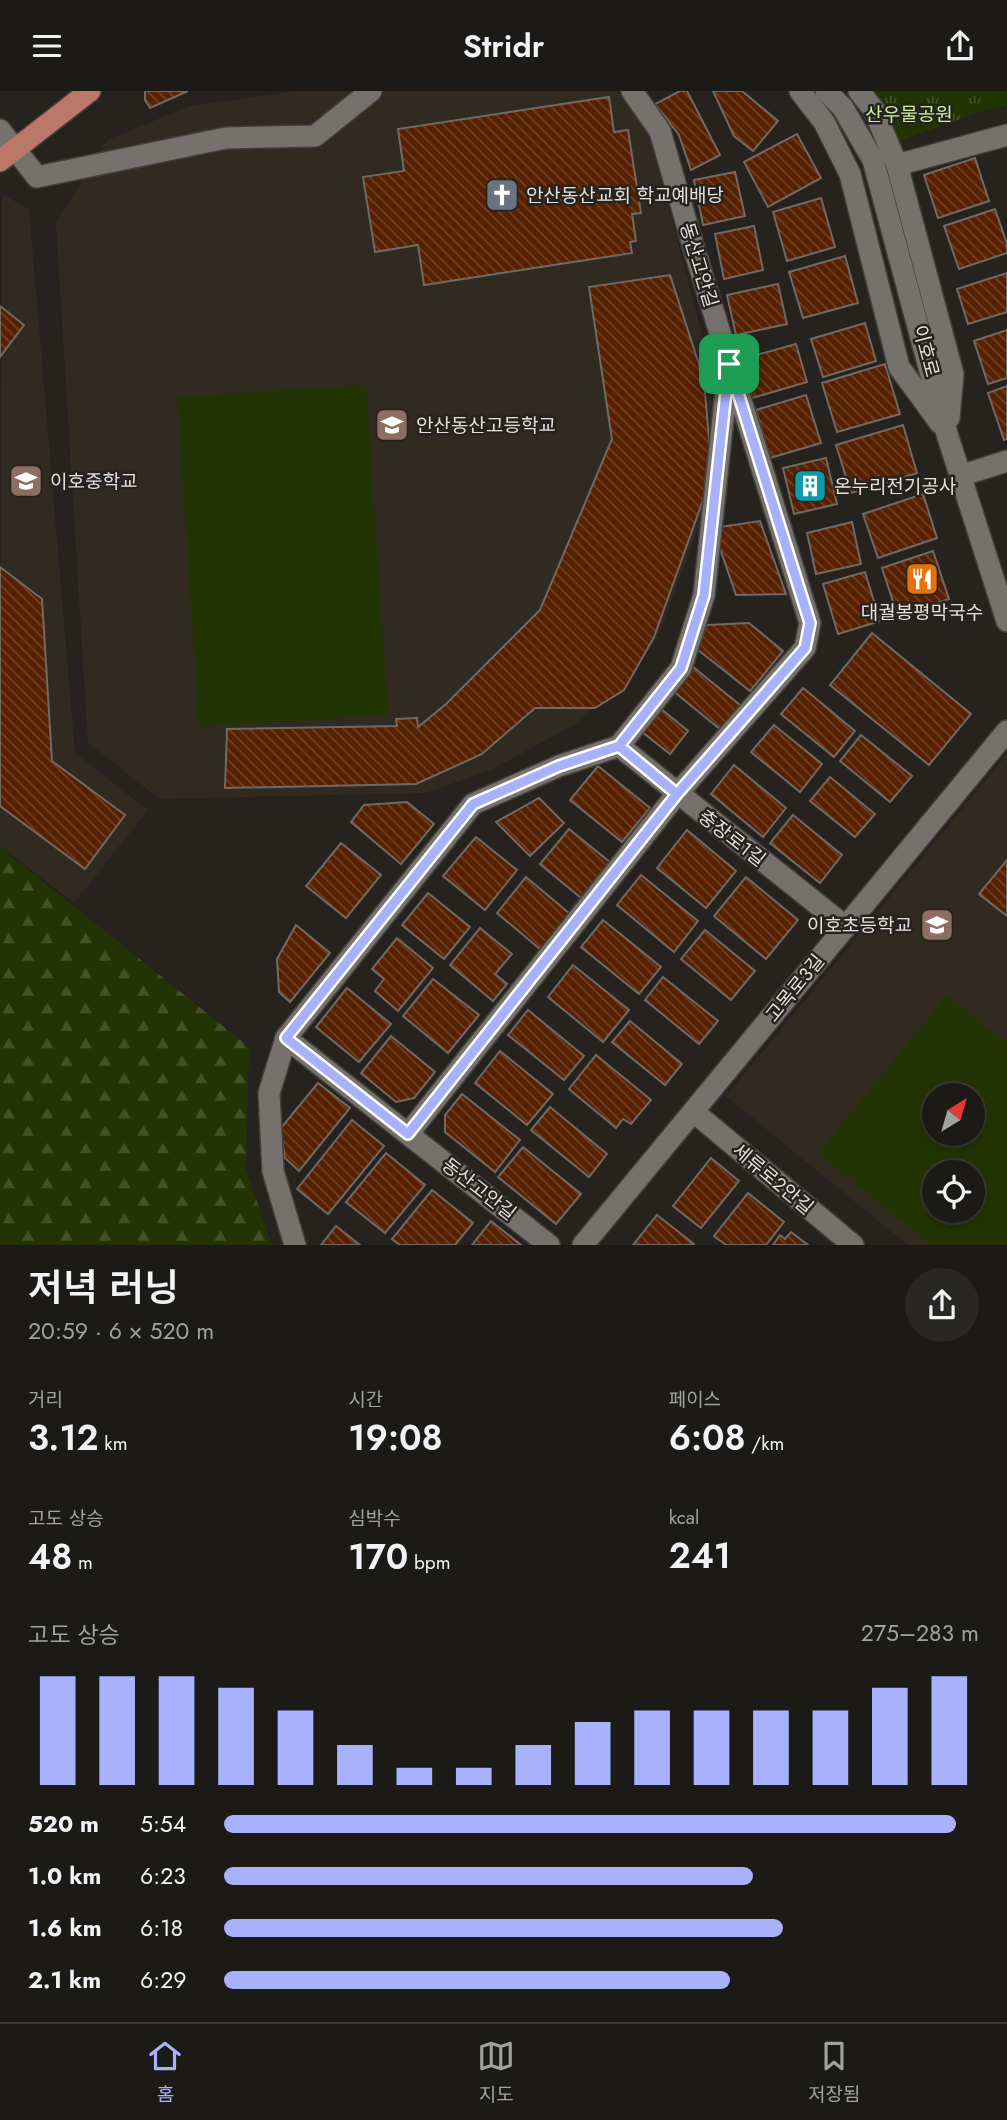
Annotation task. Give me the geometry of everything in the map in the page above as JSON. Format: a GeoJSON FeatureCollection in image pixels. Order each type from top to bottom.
{"type":"FeatureCollection","features":[{"type":"Feature","properties":{"kind":"main road"},"geometry":{"type":"LineString","coordinates":[[7,156],[90,91]]}},
{"type":"Feature","properties":{"kind":"street"},"geometry":{"type":"LineString","coordinates":[[0,131],[7,156],[37,177],[226,138],[315,136],[371,91]]}},
{"type":"Feature","properties":{"kind":"street","name":"동산고안길"},"geometry":{"type":"LineString","coordinates":[[408,1134],[677,794],[805,648],[810,623],[660,131],[632,91]]}},
{"type":"Feature","properties":{"kind":"street"},"geometry":{"type":"LineString","coordinates":[[800,91],[824,123],[850,174],[899,367],[947,434]]}},
{"type":"Feature","properties":{"kind":"street","name":"이호로"},"geometry":{"type":"LineString","coordinates":[[827,91],[843,108],[873,160],[947,434],[1007,621]]}},
{"type":"Feature","properties":{"kind":"street"},"geometry":{"type":"LineString","coordinates":[[859,91],[874,110],[897,165],[953,374],[947,434]]}},
{"type":"Feature","properties":{"kind":"street"},"geometry":{"type":"LineString","coordinates":[[897,165],[1007,135]]}},
{"type":"Feature","properties":{"kind":"street"},"geometry":{"type":"LineString","coordinates":[[295,1245],[273,1171],[269,1093],[286,1038],[473,804],[559,766],[619,746],[681,668],[704,595],[729,364]]}},
{"type":"Feature","properties":{"kind":"street"},"geometry":{"type":"LineString","coordinates":[[960,476],[1007,461]]}},
{"type":"Feature","properties":{"kind":"street","name":"고목로3길"},"geometry":{"type":"LineString","coordinates":[[583,1245],[1007,731]]}},
{"type":"Feature","properties":{"kind":"street","name":"충장로1길"},"geometry":{"type":"LineString","coordinates":[[619,746],[846,927]]}},
{"type":"Feature","properties":{"kind":"street","name":"동산고안길"},"geometry":{"type":"LineString","coordinates":[[286,1038],[549,1245]]}},
{"type":"Feature","properties":{"kind":"street","name":"세류로2안길"},"geometry":{"type":"LineString","coordinates":[[694,1112],[853,1245]]}},
{"type":"Feature","properties":{"kind":"shaded area","name":"안산동산고등학교"},"geometry":{"type":"Polygon","coordinates":[[[297,91],[617,91],[649,131],[713,376],[718,475],[658,637],[622,683],[574,725],[489,771],[425,793],[160,799],[88,743],[56,223],[107,140],[190,106],[297,91]]]}},
{"type":"Feature","properties":{"kind":"shaded area","name":"이호중학교"},"geometry":{"type":"Polygon","coordinates":[[[2,194],[29,209],[75,753],[148,810],[74,903],[0,846],[2,194]]]}},
{"type":"Feature","properties":{"kind":"shaded area","name":"이호초등학교"},"geometry":{"type":"Polygon","coordinates":[[[1007,754],[1007,1245],[908,1245],[726,1096],[1007,754]]]}},
{"type":"Feature","properties":{"kind":"green space","name":"산우물공원"},"geometry":{"type":"Polygon","coordinates":[[[869,91],[1007,91],[1007,106],[985,110],[896,142],[869,91]]]}},
{"type":"Feature","properties":{"kind":"green space"},"geometry":{"type":"Polygon","coordinates":[[[366,385],[388,715],[199,727],[177,397],[366,385]]]}},
{"type":"Feature","properties":{"kind":"green space"},"geometry":{"type":"Polygon","coordinates":[[[0,847],[249,1047],[246,1170],[272,1245],[0,1245],[0,847]]]}},
{"type":"Feature","properties":{"kind":"green space"},"geometry":{"type":"Polygon","coordinates":[[[947,995],[1007,1043],[1007,1245],[931,1245],[818,1153],[947,995]]]}},
{"type":"Feature","properties":{"kind":"building"},"geometry":{"type":"Polygon","coordinates":[[[145,91],[188,91],[150,108],[145,100],[145,91]]]}},
{"type":"Feature","properties":{"kind":"building"},"geometry":{"type":"Polygon","coordinates":[[[680,91],[687,91],[720,155],[691,170],[679,135],[655,104],[680,91]]]}},
{"type":"Feature","properties":{"kind":"building"},"geometry":{"type":"Polygon","coordinates":[[[713,91],[742,91],[778,121],[753,151],[734,136],[713,91]]]}},
{"type":"Feature","properties":{"kind":"building","name":"안산동산교회 학교예배당"},"geometry":{"type":"Polygon","coordinates":[[[609,97],[614,132],[628,130],[641,213],[632,214],[636,241],[630,242],[632,253],[424,285],[418,245],[375,252],[363,177],[404,171],[398,129],[609,97]]]}},
{"type":"Feature","properties":{"kind":"building"},"geometry":{"type":"Polygon","coordinates":[[[797,134],[821,178],[768,207],[744,162],[797,134]]]}},
{"type":"Feature","properties":{"kind":"building"},"geometry":{"type":"Polygon","coordinates":[[[975,158],[989,201],[938,218],[924,175],[975,158]]]}},
{"type":"Feature","properties":{"kind":"building"},"geometry":{"type":"Polygon","coordinates":[[[735,172],[745,216],[703,225],[694,180],[735,172]]]}},
{"type":"Feature","properties":{"kind":"building"},"geometry":{"type":"Polygon","coordinates":[[[821,198],[835,247],[787,261],[773,212],[821,198]]]}},
{"type":"Feature","properties":{"kind":"building"},"geometry":{"type":"Polygon","coordinates":[[[995,209],[1007,244],[1007,253],[959,269],[944,226],[995,209]]]}},
{"type":"Feature","properties":{"kind":"building"},"geometry":{"type":"Polygon","coordinates":[[[754,226],[763,270],[724,279],[715,234],[754,226]]]}},
{"type":"Feature","properties":{"kind":"building"},"geometry":{"type":"Polygon","coordinates":[[[845,256],[858,303],[803,318],[789,272],[845,256]]]}},
{"type":"Feature","properties":{"kind":"building"},"geometry":{"type":"Polygon","coordinates":[[[1007,273],[1007,312],[968,324],[957,289],[1007,273]]]}},
{"type":"Feature","properties":{"kind":"building"},"geometry":{"type":"Polygon","coordinates":[[[670,275],[704,380],[712,475],[654,637],[624,690],[595,708],[535,708],[482,754],[416,784],[225,788],[227,729],[397,726],[396,719],[417,718],[418,727],[446,704],[540,610],[612,439],[589,287],[670,275]]]}},
{"type":"Feature","properties":{"kind":"building"},"geometry":{"type":"Polygon","coordinates":[[[778,284],[787,324],[736,335],[727,295],[778,284]]]}},
{"type":"Feature","properties":{"kind":"building"},"geometry":{"type":"Polygon","coordinates":[[[0,306],[24,325],[0,357],[0,306]]]}},
{"type":"Feature","properties":{"kind":"building"},"geometry":{"type":"Polygon","coordinates":[[[865,323],[876,361],[823,377],[811,339],[865,323]]]}},
{"type":"Feature","properties":{"kind":"building"},"geometry":{"type":"Polygon","coordinates":[[[1007,330],[1007,378],[988,384],[974,341],[1007,330]]]}},
{"type":"Feature","properties":{"kind":"building"},"geometry":{"type":"Polygon","coordinates":[[[796,344],[807,382],[752,398],[742,359],[796,344]]]}},
{"type":"Feature","properties":{"kind":"building"},"geometry":{"type":"Polygon","coordinates":[[[885,364],[900,414],[837,432],[822,383],[885,364]]]}},
{"type":"Feature","properties":{"kind":"building"},"geometry":{"type":"Polygon","coordinates":[[[1007,386],[1007,439],[1004,440],[988,393],[1007,386]]]}},
{"type":"Feature","properties":{"kind":"building"},"geometry":{"type":"Polygon","coordinates":[[[806,395],[821,443],[770,458],[756,410],[806,395]]]}},
{"type":"Feature","properties":{"kind":"building"},"geometry":{"type":"Polygon","coordinates":[[[903,425],[917,473],[851,493],[836,445],[903,425]]]}},
{"type":"Feature","properties":{"kind":"building","name":"온누리전기공사"},"geometry":{"type":"Polygon","coordinates":[[[826,458],[837,504],[794,514],[783,468],[826,458]]]}},
{"type":"Feature","properties":{"kind":"building"},"geometry":{"type":"Polygon","coordinates":[[[923,494],[937,538],[878,558],[863,514],[923,494]]]}},
{"type":"Feature","properties":{"kind":"building"},"geometry":{"type":"Polygon","coordinates":[[[760,521],[786,594],[736,595],[713,528],[760,521]]]}},
{"type":"Feature","properties":{"kind":"building"},"geometry":{"type":"Polygon","coordinates":[[[852,522],[861,564],[816,574],[807,533],[852,522]]]}},
{"type":"Feature","properties":{"kind":"building"},"geometry":{"type":"Polygon","coordinates":[[[933,551],[949,599],[898,617],[882,568],[933,551]]]}},
{"type":"Feature","properties":{"kind":"building"},"geometry":{"type":"Polygon","coordinates":[[[0,567],[42,599],[52,761],[125,815],[85,869],[0,806],[0,567]]]}},
{"type":"Feature","properties":{"kind":"building"},"geometry":{"type":"Polygon","coordinates":[[[865,572],[880,621],[838,634],[823,584],[865,572]]]}},
{"type":"Feature","properties":{"kind":"building"},"geometry":{"type":"Polygon","coordinates":[[[749,623],[783,651],[750,691],[698,650],[706,625],[749,623]]]}},
{"type":"Feature","properties":{"kind":"building"},"geometry":{"type":"Polygon","coordinates":[[[872,633],[971,714],[929,765],[830,685],[872,633]]]}},
{"type":"Feature","properties":{"kind":"building"},"geometry":{"type":"Polygon","coordinates":[[[692,666],[741,706],[721,730],[672,690],[692,666]]]}},
{"type":"Feature","properties":{"kind":"building"},"geometry":{"type":"Polygon","coordinates":[[[803,688],[855,731],[834,757],[781,714],[803,688]]]}},
{"type":"Feature","properties":{"kind":"building"},"geometry":{"type":"Polygon","coordinates":[[[660,708],[688,731],[670,754],[641,731],[660,708]]]}},
{"type":"Feature","properties":{"kind":"building"},"geometry":{"type":"Polygon","coordinates":[[[774,725],[822,764],[800,792],[751,752],[774,725]]]}},
{"type":"Feature","properties":{"kind":"building"},"geometry":{"type":"Polygon","coordinates":[[[861,735],[912,776],[890,802],[840,761],[861,735]]]}},
{"type":"Feature","properties":{"kind":"building"},"geometry":{"type":"Polygon","coordinates":[[[734,765],[786,808],[763,837],[711,794],[734,765]]]}},
{"type":"Feature","properties":{"kind":"building"},"geometry":{"type":"Polygon","coordinates":[[[598,766],[650,808],[622,842],[570,800],[598,766]]]}},
{"type":"Feature","properties":{"kind":"building"},"geometry":{"type":"Polygon","coordinates":[[[830,777],[875,814],[855,837],[810,801],[830,777]]]}},
{"type":"Feature","properties":{"kind":"building"},"geometry":{"type":"Polygon","coordinates":[[[539,798],[564,823],[530,856],[496,822],[539,798]]]}},
{"type":"Feature","properties":{"kind":"building"},"geometry":{"type":"Polygon","coordinates":[[[407,802],[434,824],[401,864],[351,822],[364,805],[407,802]]]}},
{"type":"Feature","properties":{"kind":"building"},"geometry":{"type":"Polygon","coordinates":[[[793,815],[842,855],[820,883],[770,843],[793,815]]]}},
{"type":"Feature","properties":{"kind":"building"},"geometry":{"type":"Polygon","coordinates":[[[569,829],[611,863],[581,898],[540,864],[569,829]]]}},
{"type":"Feature","properties":{"kind":"building"},"geometry":{"type":"Polygon","coordinates":[[[687,830],[736,871],[706,908],[657,868],[687,830]]]}},
{"type":"Feature","properties":{"kind":"building"},"geometry":{"type":"Polygon","coordinates":[[[476,837],[517,870],[485,910],[443,876],[476,837]]]}},
{"type":"Feature","properties":{"kind":"building"},"geometry":{"type":"Polygon","coordinates":[[[341,843],[381,875],[346,918],[306,886],[341,843]]]}},
{"type":"Feature","properties":{"kind":"building"},"geometry":{"type":"Polygon","coordinates":[[[1007,860],[1007,916],[979,894],[1007,860]]]}},
{"type":"Feature","properties":{"kind":"building"},"geometry":{"type":"Polygon","coordinates":[[[641,875],[698,921],[674,952],[617,905],[641,875]]]}},
{"type":"Feature","properties":{"kind":"building"},"geometry":{"type":"Polygon","coordinates":[[[526,877],[570,914],[541,950],[497,913],[526,877]]]}},
{"type":"Feature","properties":{"kind":"building"},"geometry":{"type":"Polygon","coordinates":[[[746,877],[798,920],[766,959],[714,916],[746,877]]]}},
{"type":"Feature","properties":{"kind":"building"},"geometry":{"type":"Polygon","coordinates":[[[428,893],[470,927],[444,959],[402,925],[428,893]]]}},
{"type":"Feature","properties":{"kind":"building"},"geometry":{"type":"Polygon","coordinates":[[[603,920],[661,967],[639,994],[581,947],[603,920]]]}},
{"type":"Feature","properties":{"kind":"building"},"geometry":{"type":"Polygon","coordinates":[[[296,925],[330,953],[290,1002],[279,992],[277,959],[296,925]]]}},
{"type":"Feature","properties":{"kind":"building"},"geometry":{"type":"Polygon","coordinates":[[[480,928],[512,954],[495,974],[507,984],[493,1001],[450,965],[480,928]]]}},
{"type":"Feature","properties":{"kind":"building"},"geometry":{"type":"Polygon","coordinates":[[[705,930],[755,971],[731,1000],[681,959],[705,930]]]}},
{"type":"Feature","properties":{"kind":"building"},"geometry":{"type":"Polygon","coordinates":[[[397,938],[433,968],[398,1011],[375,991],[384,979],[372,969],[397,938]]]}},
{"type":"Feature","properties":{"kind":"building"},"geometry":{"type":"Polygon","coordinates":[[[573,965],[629,1010],[603,1042],[548,997],[573,965]]]}},
{"type":"Feature","properties":{"kind":"building"},"geometry":{"type":"Polygon","coordinates":[[[663,977],[718,1021],[699,1044],[645,1000],[663,977]]]}},
{"type":"Feature","properties":{"kind":"building"},"geometry":{"type":"Polygon","coordinates":[[[433,979],[479,1015],[448,1053],[403,1016],[433,979]]]}},
{"type":"Feature","properties":{"kind":"building"},"geometry":{"type":"Polygon","coordinates":[[[347,988],[391,1024],[359,1062],[316,1027],[347,988]]]}},
{"type":"Feature","properties":{"kind":"building"},"geometry":{"type":"Polygon","coordinates":[[[528,1010],[584,1056],[564,1080],[508,1035],[528,1010]]]}},
{"type":"Feature","properties":{"kind":"building"},"geometry":{"type":"Polygon","coordinates":[[[630,1021],[682,1064],[665,1085],[612,1042],[630,1021]]]}},
{"type":"Feature","properties":{"kind":"building"},"geometry":{"type":"Polygon","coordinates":[[[391,1036],[435,1072],[414,1098],[396,1102],[361,1073],[391,1036]]]}},
{"type":"Feature","properties":{"kind":"building"},"geometry":{"type":"Polygon","coordinates":[[[500,1051],[553,1094],[527,1125],[475,1083],[500,1051]]]}},
{"type":"Feature","properties":{"kind":"building"},"geometry":{"type":"Polygon","coordinates":[[[596,1055],[651,1100],[631,1124],[623,1119],[616,1128],[569,1089],[596,1055]]]}},
{"type":"Feature","properties":{"kind":"building"},"geometry":{"type":"Polygon","coordinates":[[[318,1083],[350,1108],[299,1171],[285,1158],[280,1129],[318,1083]]]}},
{"type":"Feature","properties":{"kind":"building"},"geometry":{"type":"Polygon","coordinates":[[[462,1094],[520,1140],[495,1172],[445,1132],[445,1115],[462,1094]]]}},
{"type":"Feature","properties":{"kind":"building"},"geometry":{"type":"Polygon","coordinates":[[[550,1107],[607,1154],[589,1177],[531,1130],[550,1107]]]}},
{"type":"Feature","properties":{"kind":"building"},"geometry":{"type":"Polygon","coordinates":[[[352,1120],[384,1146],[328,1214],[297,1189],[352,1120]]]}},
{"type":"Feature","properties":{"kind":"building"},"geometry":{"type":"Polygon","coordinates":[[[523,1147],[581,1194],[556,1224],[498,1177],[523,1147]]]}},
{"type":"Feature","properties":{"kind":"building"},"geometry":{"type":"Polygon","coordinates":[[[386,1153],[425,1185],[385,1233],[346,1202],[386,1153]]]}},
{"type":"Feature","properties":{"kind":"building"},"geometry":{"type":"Polygon","coordinates":[[[711,1158],[739,1181],[701,1228],[673,1206],[711,1158]]]}},
{"type":"Feature","properties":{"kind":"building"},"geometry":{"type":"Polygon","coordinates":[[[432,1190],[473,1223],[455,1245],[400,1245],[392,1239],[432,1190]]]}},
{"type":"Feature","properties":{"kind":"building"},"geometry":{"type":"Polygon","coordinates":[[[748,1193],[784,1222],[766,1245],[726,1245],[714,1236],[748,1193]]]}},
{"type":"Feature","properties":{"kind":"building"},"geometry":{"type":"Polygon","coordinates":[[[657,1215],[694,1244],[633,1245],[657,1215]]]}},
{"type":"Feature","properties":{"kind":"building"},"geometry":{"type":"Polygon","coordinates":[[[491,1221],[521,1245],[472,1245],[491,1221]]]}},
{"type":"Feature","properties":{"kind":"building"},"geometry":{"type":"Polygon","coordinates":[[[336,1226],[360,1245],[321,1245],[336,1226]]]}},
{"type":"Feature","properties":{"kind":"building"},"geometry":{"type":"Polygon","coordinates":[[[791,1232],[808,1245],[773,1245],[780,1235],[785,1239],[791,1232]]]}},
{"type":"Feature","properties":{"kind":"place","name":"안산동산교회 학교예배당"},"geometry":{"type":"Point","coordinates":[502,195]}},
{"type":"Feature","properties":{"kind":"place","name":"안산동산고등학교"},"geometry":{"type":"Point","coordinates":[392,425]}},
{"type":"Feature","properties":{"kind":"place","name":"이호중학교"},"geometry":{"type":"Point","coordinates":[26,481]}},
{"type":"Feature","properties":{"kind":"place","name":"온누리전기공사"},"geometry":{"type":"Point","coordinates":[810,486]}},
{"type":"Feature","properties":{"kind":"place","name":"대궐봉평막국수"},"geometry":{"type":"Point","coordinates":[922,579]}},
{"type":"Feature","properties":{"kind":"place","name":"이호초등학교"},"geometry":{"type":"Point","coordinates":[937,925]}},
{"type":"Feature","properties":{"kind":"route"},"geometry":{"type":"LineString","coordinates":[[729,364],[704,595],[681,668],[619,746],[677,794],[408,1134],[286,1038],[473,804],[559,766],[619,746],[677,794],[805,648],[810,623],[729,364]]}}]}
